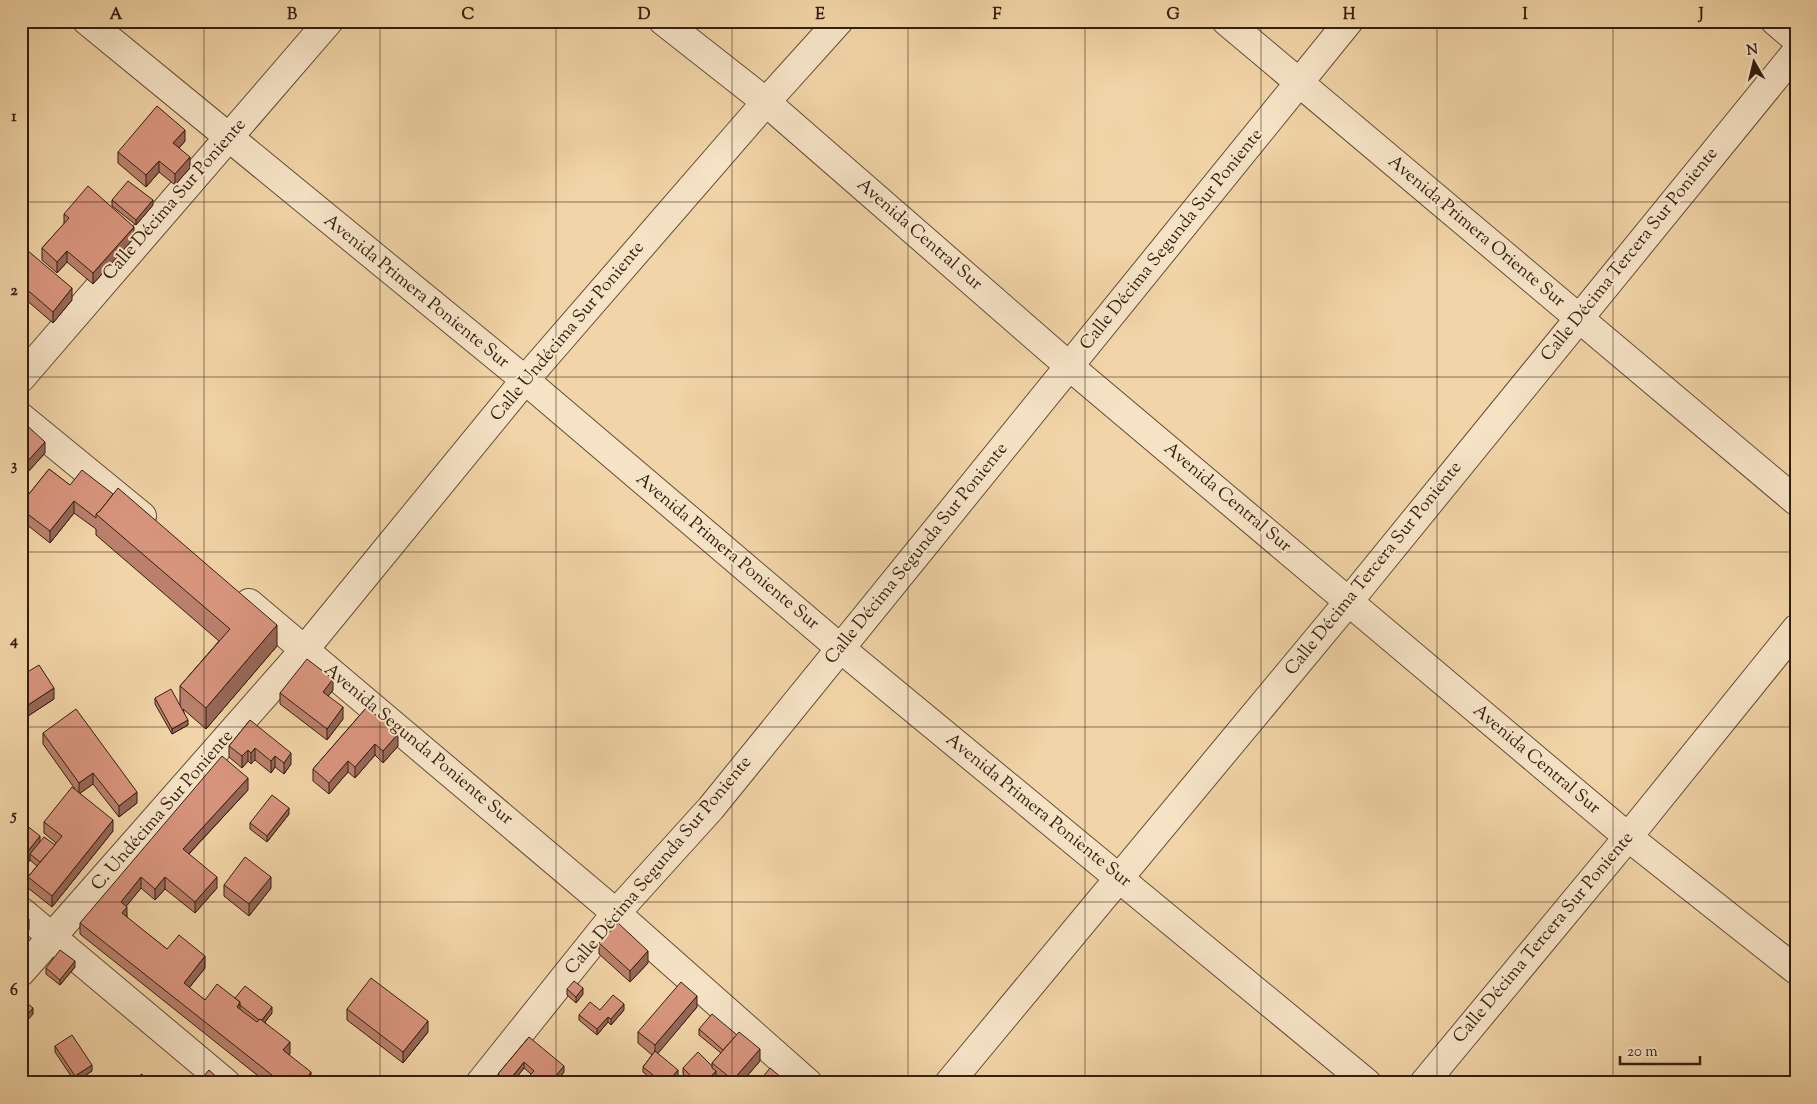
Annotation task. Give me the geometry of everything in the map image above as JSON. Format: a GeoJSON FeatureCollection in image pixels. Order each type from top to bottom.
{"type":"FeatureCollection","features":[{"type":"Feature","properties":{"kind":"street","name":"Avenida Primera Poniente Sur"},"geometry":{"type":"LineString","coordinates":[[87,21],[525,380],[840,648],[1367,1083]]}},
{"type":"Feature","properties":{"kind":"street","name":"Calle Décima Sur Poniente"},"geometry":{"type":"LineString","coordinates":[[21,378],[329,21]]}},
{"type":"Feature","properties":{"kind":"street","name":"Avenida Central Sur"},"geometry":{"type":"LineString","coordinates":[[663,21],[766,102],[1069,366],[1628,837],[1796,970]]}},
{"type":"Feature","properties":{"kind":"street","name":"Calle Undécima Sur Poniente"},"geometry":{"type":"LineString","coordinates":[[304,649],[525,380],[766,102],[839,21]]}},
{"type":"Feature","properties":{"kind":"street","name":"Avenida Primera Oriente Sur"},"geometry":{"type":"LineString","coordinates":[[1226,21],[1796,501]]}},
{"type":"Feature","properties":{"kind":"street","name":"Calle Décima Segunda Sur Poniente"},"geometry":{"type":"LineString","coordinates":[[480,1083],[616,913],[711,808],[1350,21]]}},
{"type":"Feature","properties":{"kind":"street"},"geometry":{"type":"LineString","coordinates":[[1774,21],[1796,40]]}},
{"type":"Feature","properties":{"kind":"street","name":"Calle Décima Tercera Sur Poniente"},"geometry":{"type":"LineString","coordinates":[[949,1083],[1349,601],[1796,52]]}},
{"type":"Feature","properties":{"kind":"street"},"geometry":{"type":"LineString","coordinates":[[21,417],[159,530]]}},
{"type":"Feature","properties":{"kind":"street","name":"Avenida Segunda Poniente Sur"},"geometry":{"type":"LineString","coordinates":[[228,586],[616,913],[808,1083]]}},
{"type":"Feature","properties":{"kind":"street","name":"Calle Décima Tercera Sur Poniente"},"geometry":{"type":"LineString","coordinates":[[1424,1083],[1628,837],[1796,629]]}},
{"type":"Feature","properties":{"kind":"street","name":"C. Undécima Sur Poniente"},"geometry":{"type":"LineString","coordinates":[[21,972],[304,649]]}},
{"type":"Feature","properties":{"kind":"street"},"geometry":{"type":"LineString","coordinates":[[21,911],[226,1083]]}},
{"type":"Feature","properties":{"kind":"building"},"geometry":{"type":"Polygon","coordinates":[[[157,106],[185,130],[173,143],[190,157],[175,174],[159,161],[146,175],[118,152],[157,106]]]}},
{"type":"Feature","properties":{"kind":"building"},"geometry":{"type":"Polygon","coordinates":[[[128,181],[153,200],[136,220],[112,200],[128,181]]]}},
{"type":"Feature","properties":{"kind":"building"},"geometry":{"type":"Polygon","coordinates":[[[88,186],[134,227],[93,273],[67,251],[57,262],[42,248],[69,218],[64,214],[88,186]]]}},
{"type":"Feature","properties":{"kind":"building"},"geometry":{"type":"Polygon","coordinates":[[[27,250],[72,288],[53,312],[24,287],[21,290],[21,256],[27,250]]]}},
{"type":"Feature","properties":{"kind":"building"},"geometry":{"type":"Polygon","coordinates":[[[21,420],[45,442],[27,462],[21,457],[21,420]]]}},
{"type":"Feature","properties":{"kind":"building"},"geometry":{"type":"Polygon","coordinates":[[[49,469],[70,485],[82,470],[113,494],[96,514],[96,518],[74,501],[50,531],[21,509],[21,504],[49,469]]]}},
{"type":"Feature","properties":{"kind":"building"},"geometry":{"type":"Polygon","coordinates":[[[118,488],[277,625],[206,708],[180,686],[230,629],[96,514],[118,488]]]}},
{"type":"Feature","properties":{"kind":"building"},"geometry":{"type":"Polygon","coordinates":[[[307,659],[333,679],[323,692],[343,707],[327,729],[280,693],[307,659]]]}},
{"type":"Feature","properties":{"kind":"building"},"geometry":{"type":"Polygon","coordinates":[[[39,665],[54,688],[28,705],[21,695],[21,676],[39,665]]]}},
{"type":"Feature","properties":{"kind":"building"},"geometry":{"type":"Polygon","coordinates":[[[171,689],[188,720],[172,729],[155,698],[171,689]]]}},
{"type":"Feature","properties":{"kind":"building"},"geometry":{"type":"Polygon","coordinates":[[[367,707],[398,734],[383,751],[375,744],[355,767],[348,761],[329,783],[313,769],[367,707]]]}},
{"type":"Feature","properties":{"kind":"building"},"geometry":{"type":"Polygon","coordinates":[[[76,709],[137,792],[119,806],[93,773],[79,783],[43,733],[76,709]]]}},
{"type":"Feature","properties":{"kind":"building"},"geometry":{"type":"Polygon","coordinates":[[[250,720],[291,753],[284,763],[275,756],[271,761],[255,748],[251,753],[248,750],[242,756],[229,746],[250,720]]]}},
{"type":"Feature","properties":{"kind":"building"},"geometry":{"type":"Polygon","coordinates":[[[222,756],[248,778],[183,849],[217,877],[195,902],[165,877],[155,889],[141,877],[121,902],[127,907],[122,913],[167,949],[179,935],[205,956],[184,983],[205,1000],[217,984],[240,1002],[237,1007],[257,1022],[260,1019],[290,1042],[283,1050],[311,1072],[303,1083],[282,1083],[80,923],[222,756]]]}},
{"type":"Feature","properties":{"kind":"building"},"geometry":{"type":"Polygon","coordinates":[[[72,787],[113,820],[52,896],[28,877],[62,836],[44,822],[72,787]]]}},
{"type":"Feature","properties":{"kind":"building"},"geometry":{"type":"Polygon","coordinates":[[[272,795],[289,808],[267,836],[250,823],[272,795]]]}},
{"type":"Feature","properties":{"kind":"building"},"geometry":{"type":"Polygon","coordinates":[[[21,821],[40,836],[21,860],[21,821]]]}},
{"type":"Feature","properties":{"kind":"building"},"geometry":{"type":"Polygon","coordinates":[[[44,837],[55,845],[40,862],[30,854],[44,837]]]}},
{"type":"Feature","properties":{"kind":"building"},"geometry":{"type":"Polygon","coordinates":[[[245,857],[271,877],[249,904],[224,885],[245,857]]]}},
{"type":"Feature","properties":{"kind":"building"},"geometry":{"type":"Polygon","coordinates":[[[21,912],[29,919],[21,928],[21,912]]]}},
{"type":"Feature","properties":{"kind":"building"},"geometry":{"type":"Polygon","coordinates":[[[618,923],[648,951],[630,971],[599,943],[618,923]]]}},
{"type":"Feature","properties":{"kind":"building"},"geometry":{"type":"Polygon","coordinates":[[[60,950],[75,961],[60,980],[46,968],[60,950]]]}},
{"type":"Feature","properties":{"kind":"building"},"geometry":{"type":"Polygon","coordinates":[[[371,978],[428,1021],[403,1052],[347,1009],[371,978]]]}},
{"type":"Feature","properties":{"kind":"building"},"geometry":{"type":"Polygon","coordinates":[[[574,981],[583,988],[576,997],[567,989],[574,981]]]}},
{"type":"Feature","properties":{"kind":"building"},"geometry":{"type":"Polygon","coordinates":[[[681,982],[697,996],[655,1045],[638,1032],[681,982]]]}},
{"type":"Feature","properties":{"kind":"building"},"geometry":{"type":"Polygon","coordinates":[[[245,986],[272,1007],[262,1020],[259,1020],[240,1005],[240,1002],[235,998],[245,986]]]}},
{"type":"Feature","properties":{"kind":"building"},"geometry":{"type":"Polygon","coordinates":[[[613,995],[624,1004],[611,1019],[608,1017],[597,1029],[579,1015],[590,1002],[600,1010],[613,995]]]}},
{"type":"Feature","properties":{"kind":"building"},"geometry":{"type":"Polygon","coordinates":[[[21,998],[33,1008],[21,1022],[21,998]]]}},
{"type":"Feature","properties":{"kind":"building"},"geometry":{"type":"Polygon","coordinates":[[[712,1014],[737,1035],[723,1050],[699,1029],[712,1014]]]}},
{"type":"Feature","properties":{"kind":"building"},"geometry":{"type":"Polygon","coordinates":[[[739,1032],[760,1049],[733,1080],[712,1063],[739,1032]]]}},
{"type":"Feature","properties":{"kind":"building"},"geometry":{"type":"Polygon","coordinates":[[[72,1035],[92,1065],[75,1076],[55,1046],[72,1035]]]}},
{"type":"Feature","properties":{"kind":"building"},"geometry":{"type":"Polygon","coordinates":[[[529,1037],[564,1066],[550,1083],[531,1083],[526,1079],[534,1071],[524,1062],[508,1082],[498,1074],[529,1037]]]}},
{"type":"Feature","properties":{"kind":"building"},"geometry":{"type":"Polygon","coordinates":[[[655,1051],[678,1070],[667,1083],[663,1083],[643,1067],[655,1051]]]}},
{"type":"Feature","properties":{"kind":"building"},"geometry":{"type":"Polygon","coordinates":[[[698,1052],[716,1071],[705,1083],[698,1083],[683,1068],[698,1052]]]}},
{"type":"Feature","properties":{"kind":"building"},"geometry":{"type":"Polygon","coordinates":[[[770,1068],[788,1083],[758,1083],[770,1068]]]}},
{"type":"Feature","properties":{"kind":"building"},"geometry":{"type":"Polygon","coordinates":[[[209,1070],[223,1083],[198,1083],[209,1070]]]}},
{"type":"Feature","properties":{"kind":"building"},"geometry":{"type":"Polygon","coordinates":[[[142,1074],[147,1083],[126,1083],[142,1074]]]}}]}
